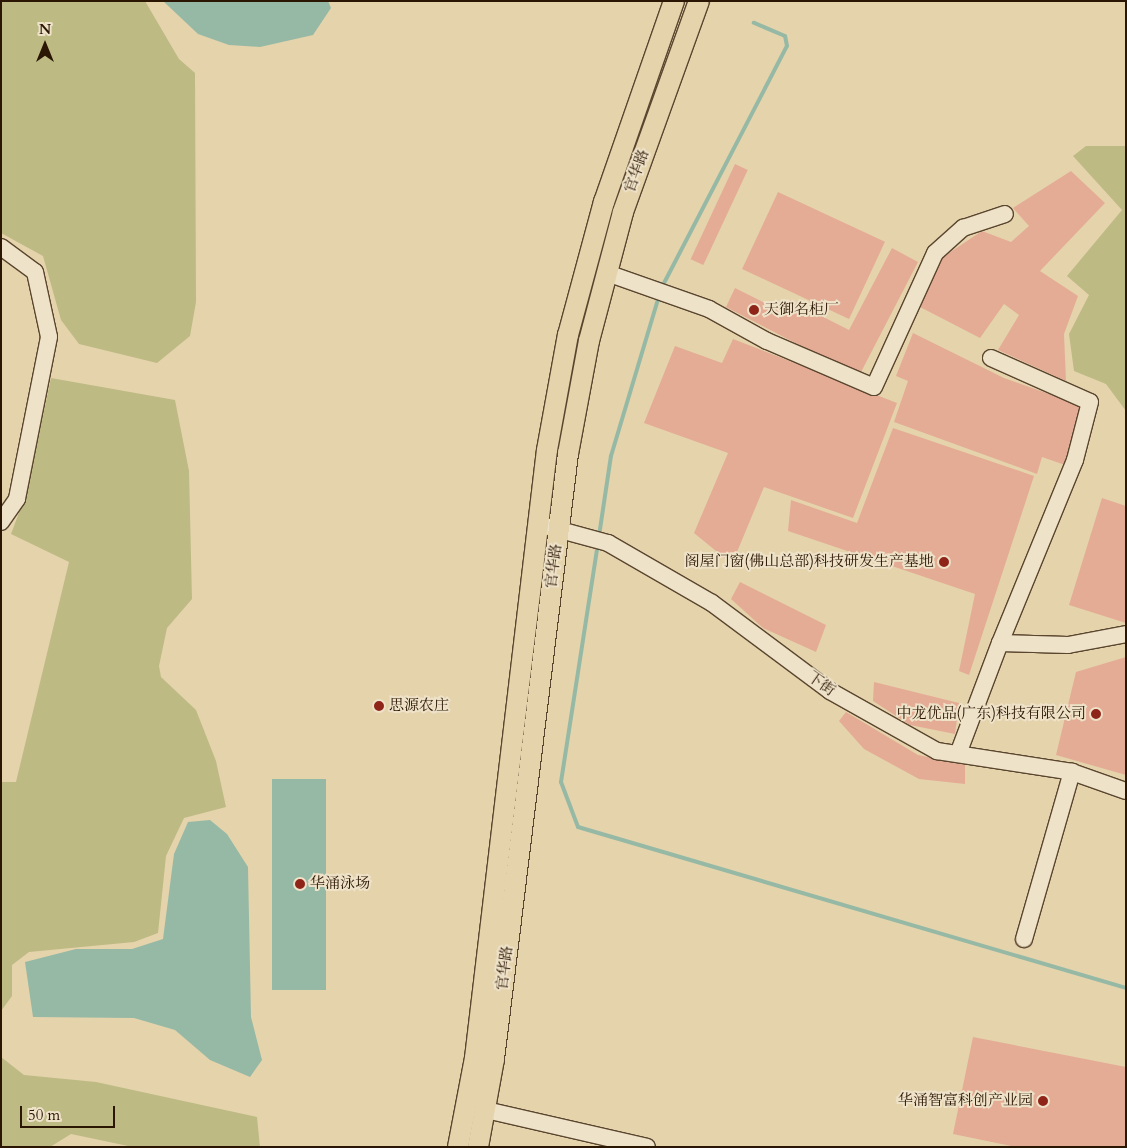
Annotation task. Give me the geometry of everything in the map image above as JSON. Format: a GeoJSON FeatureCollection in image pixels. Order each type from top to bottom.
{"type":"FeatureCollection","features":[{"type":"Feature","properties":{"kind":"main road","name":"官华路"},"geometry":{"type":"LineString","coordinates":[[458,1147],[475,1058],[538,524],[568,335],[604,202],[674,1]]}},
{"type":"Feature","properties":{"kind":"main road","name":"官华路"},"geometry":{"type":"LineString","coordinates":[[478,1147],[486,1110],[569,444],[607,273],[632,186],[699,1]]}},
{"type":"Feature","properties":{"kind":"street"},"geometry":{"type":"LineString","coordinates":[[607,273],[709,309],[767,341],[874,387],[935,253],[963,228],[1005,214]]}},
{"type":"Feature","properties":{"kind":"street"},"geometry":{"type":"LineString","coordinates":[[1,247],[36,272],[49,337],[17,499],[1,522]]}},
{"type":"Feature","properties":{"kind":"street"},"geometry":{"type":"LineString","coordinates":[[958,754],[1000,643],[1068,478],[1090,402],[991,358]]}},
{"type":"Feature","properties":{"kind":"street","name":"下街"},"geometry":{"type":"LineString","coordinates":[[538,524],[608,543],[712,603],[830,692],[937,751],[1072,772],[1126,791]]}},
{"type":"Feature","properties":{"kind":"street"},"geometry":{"type":"LineString","coordinates":[[1000,643],[1068,645],[1126,634]]}},
{"type":"Feature","properties":{"kind":"street"},"geometry":{"type":"LineString","coordinates":[[1024,939],[1072,772]]}},
{"type":"Feature","properties":{"kind":"street"},"geometry":{"type":"LineString","coordinates":[[486,1110],[646,1147]]}},
{"type":"Feature","properties":{"kind":"shaded area"},"geometry":{"type":"Polygon","coordinates":[[[1,1],[145,1],[179,59],[195,73],[196,302],[190,336],[157,363],[79,344],[61,320],[43,256],[1,233],[1,1]]]}},
{"type":"Feature","properties":{"kind":"shaded area"},"geometry":{"type":"Polygon","coordinates":[[[163,1],[328,1],[331,8],[313,35],[260,47],[229,45],[198,34],[163,1]]]}},
{"type":"Feature","properties":{"kind":"shaded area"},"geometry":{"type":"Polygon","coordinates":[[[1086,146],[1126,146],[1126,411],[1106,384],[1074,371],[1069,334],[1089,295],[1067,276],[1122,210],[1073,156],[1086,146]]]}},
{"type":"Feature","properties":{"kind":"shaded area"},"geometry":{"type":"Polygon","coordinates":[[[51,378],[175,400],[189,471],[192,599],[167,628],[159,666],[161,677],[196,710],[216,761],[226,807],[184,818],[166,856],[158,933],[134,942],[29,952],[12,965],[12,996],[1,1011],[1,782],[16,782],[69,562],[11,534],[26,494],[51,378]]]}},
{"type":"Feature","properties":{"kind":"shaded area","name":"华涌泳场"},"geometry":{"type":"Polygon","coordinates":[[[272,779],[326,779],[326,990],[272,990],[272,779]]]}},
{"type":"Feature","properties":{"kind":"shaded area"},"geometry":{"type":"Polygon","coordinates":[[[210,820],[227,834],[248,867],[251,1017],[262,1060],[250,1077],[210,1060],[175,1030],[134,1018],[33,1017],[25,962],[76,949],[132,949],[163,939],[174,854],[188,822],[210,820]]]}},
{"type":"Feature","properties":{"kind":"shaded area"},"geometry":{"type":"Polygon","coordinates":[[[1,1057],[24,1075],[96,1082],[257,1117],[260,1147],[133,1147],[71,1134],[50,1147],[1,1147],[1,1057]]]}},
{"type":"Feature","properties":{"kind":"building"},"geometry":{"type":"Polygon","coordinates":[[[735,164],[748,170],[703,265],[691,259],[735,164]]]}},
{"type":"Feature","properties":{"kind":"building"},"geometry":{"type":"Polygon","coordinates":[[[1071,171],[1105,203],[1040,271],[1078,296],[1064,334],[1066,381],[998,350],[1019,315],[1004,304],[980,338],[920,307],[943,257],[982,231],[1011,242],[1029,226],[1013,208],[1071,171]]]}},
{"type":"Feature","properties":{"kind":"building"},"geometry":{"type":"Polygon","coordinates":[[[778,192],[885,242],[849,319],[742,269],[778,192]]]}},
{"type":"Feature","properties":{"kind":"building","name":"天御名柜厂"},"geometry":{"type":"Polygon","coordinates":[[[892,248],[918,262],[859,376],[726,307],[735,288],[783,312],[790,300],[849,330],[892,248]]]}},
{"type":"Feature","properties":{"kind":"building"},"geometry":{"type":"Polygon","coordinates":[[[913,333],[1004,378],[1083,406],[1065,465],[1042,457],[1037,474],[894,422],[908,381],[896,376],[913,333]]]}},
{"type":"Feature","properties":{"kind":"building"},"geometry":{"type":"Polygon","coordinates":[[[733,339],[897,403],[853,518],[764,487],[732,564],[694,533],[728,453],[644,423],[675,346],[722,363],[733,339]]]}},
{"type":"Feature","properties":{"kind":"building","name":"阁屋门窗(佛山总部)科技研发生产基地"},"geometry":{"type":"Polygon","coordinates":[[[893,428],[1034,476],[969,675],[959,671],[975,594],[788,531],[791,500],[857,523],[893,428]]]}},
{"type":"Feature","properties":{"kind":"building"},"geometry":{"type":"Polygon","coordinates":[[[1102,498],[1126,506],[1126,623],[1069,605],[1102,498]]]}},
{"type":"Feature","properties":{"kind":"building"},"geometry":{"type":"Polygon","coordinates":[[[740,582],[826,625],[816,652],[763,628],[731,599],[740,582]]]}},
{"type":"Feature","properties":{"kind":"building","name":"中龙优品(广东)科技有限公司"},"geometry":{"type":"Polygon","coordinates":[[[1126,657],[1126,775],[1056,755],[1076,672],[1126,657]]]}},
{"type":"Feature","properties":{"kind":"building"},"geometry":{"type":"Polygon","coordinates":[[[874,682],[959,703],[955,734],[910,725],[873,701],[874,682]]]}},
{"type":"Feature","properties":{"kind":"building"},"geometry":{"type":"Polygon","coordinates":[[[846,712],[918,755],[965,765],[965,784],[919,779],[864,749],[839,721],[846,712]]]}},
{"type":"Feature","properties":{"kind":"building","name":"华涌智富科创产业园"},"geometry":{"type":"Polygon","coordinates":[[[973,1037],[1126,1067],[1126,1147],[1016,1147],[953,1134],[973,1037]]]}},
{"type":"Feature","properties":{"kind":"waterway"},"geometry":{"type":"LineString","coordinates":[[662,287],[787,46],[785,36],[754,23]]}},
{"type":"Feature","properties":{"kind":"waterway"},"geometry":{"type":"LineString","coordinates":[[599,536],[611,456],[659,296]]}},
{"type":"Feature","properties":{"kind":"waterway"},"geometry":{"type":"LineString","coordinates":[[598,543],[561,782],[578,827],[1126,988]]}},
{"type":"Feature","properties":{"kind":"place","name":"天御名柜厂"},"geometry":{"type":"Point","coordinates":[754,310]}},
{"type":"Feature","properties":{"kind":"place","name":"阁屋门窗(佛山总部)科技研发生产基地"},"geometry":{"type":"Point","coordinates":[944,562]}},
{"type":"Feature","properties":{"kind":"place","name":"思源农庄"},"geometry":{"type":"Point","coordinates":[379,706]}},
{"type":"Feature","properties":{"kind":"place","name":"中龙优品(广东)科技有限公司"},"geometry":{"type":"Point","coordinates":[1096,714]}},
{"type":"Feature","properties":{"kind":"place","name":"华涌泳场"},"geometry":{"type":"Point","coordinates":[300,884]}},
{"type":"Feature","properties":{"kind":"place","name":"华涌智富科创产业园"},"geometry":{"type":"Point","coordinates":[1043,1101]}}]}
